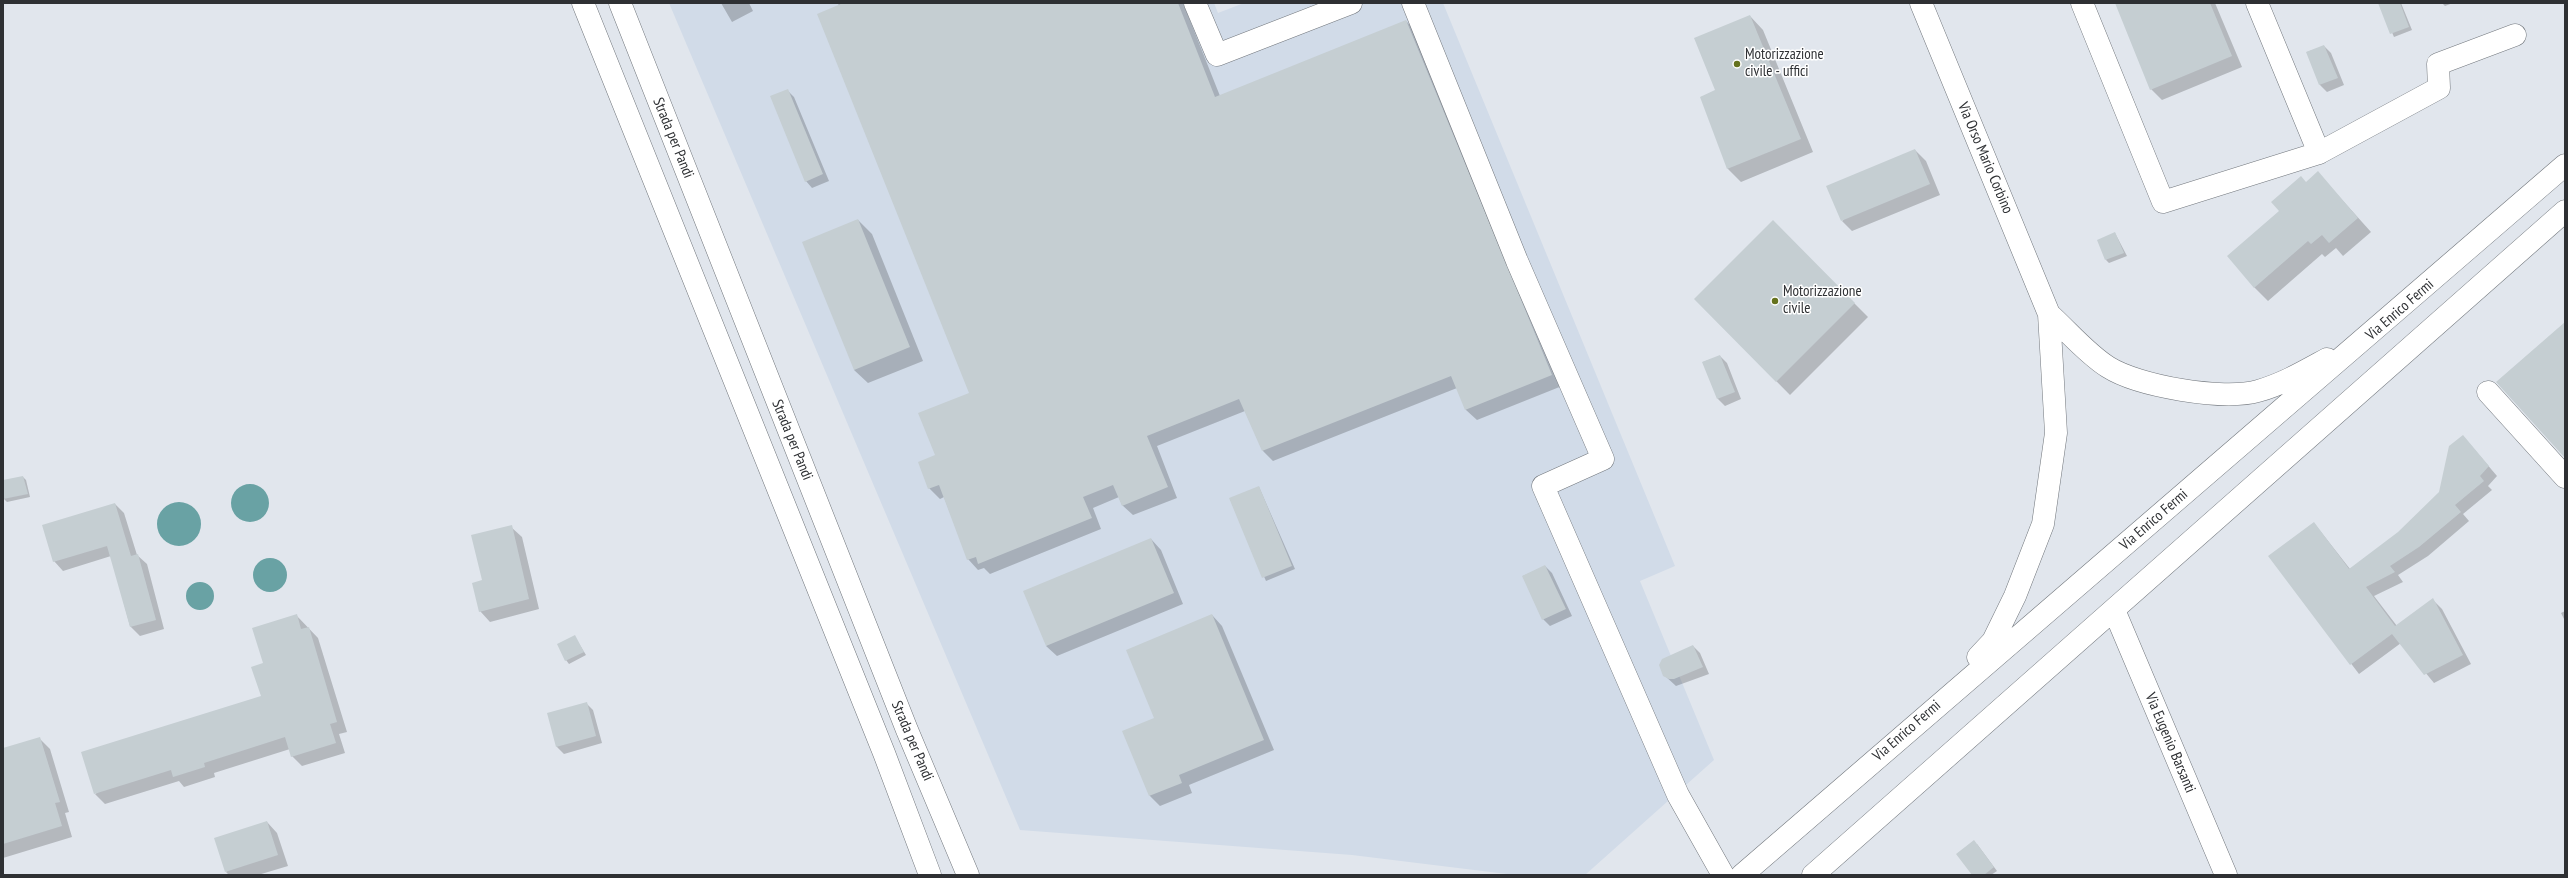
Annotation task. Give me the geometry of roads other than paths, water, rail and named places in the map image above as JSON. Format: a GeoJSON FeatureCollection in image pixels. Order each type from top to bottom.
{"type":"FeatureCollection","features":[{"type":"Feature","properties":{"kind":"street","name":"Strada per Pandi"},"geometry":{"type":"LineString","coordinates":[[583,3],[881,746],[930,875]]}},
{"type":"Feature","properties":{"kind":"street","name":"Strada per Pandi"},"geometry":{"type":"LineString","coordinates":[[620,3],[907,730],[968,875]]}},
{"type":"Feature","properties":{"kind":"street"},"geometry":{"type":"LineString","coordinates":[[1195,3],[1217,55],[1351,3]]}},
{"type":"Feature","properties":{"kind":"street"},"geometry":{"type":"LineString","coordinates":[[1413,3],[1517,261],[1603,459],[1543,486],[1678,795],[1723,875]]}},
{"type":"Feature","properties":{"kind":"street","name":"Via Orso Mario Corbino"},"geometry":{"type":"LineString","coordinates":[[1921,3],[2048,314]]}},
{"type":"Feature","properties":{"kind":"street"},"geometry":{"type":"LineString","coordinates":[[2082,3],[2163,202],[2319,153],[2439,88],[2438,64],[2515,35]]}},
{"type":"Feature","properties":{"kind":"street"},"geometry":{"type":"LineString","coordinates":[[2257,3],[2319,153]]}},
{"type":"Feature","properties":{"kind":"street","name":"Via Enrico Fermi"},"geometry":{"type":"LineString","coordinates":[[1742,875],[1931,710],[2370,335],[2565,165]]}},
{"type":"Feature","properties":{"kind":"street"},"geometry":{"type":"LineString","coordinates":[[1813,875],[2565,211]]}},
{"type":"Feature","properties":{"kind":"street"},"geometry":{"type":"LineString","coordinates":[[2048,314],[2108,367],[2162,388],[2219,394],[2257,391],[2300,375],[2370,335]]}},
{"type":"Feature","properties":{"kind":"street"},"geometry":{"type":"LineString","coordinates":[[1931,710],[1993,641],[2015,596],[2043,524],[2056,433],[2048,314]]}},
{"type":"Feature","properties":{"kind":"street"},"geometry":{"type":"LineString","coordinates":[[2488,392],[2565,477]]}},
{"type":"Feature","properties":{"kind":"street","name":"Via Eugenio Barsanti"},"geometry":{"type":"LineString","coordinates":[[2114,610],[2226,875]]}},
{"type":"Feature","properties":{"kind":"water"},"geometry":{"type":"Polygon","coordinates":[[[246,484],[254,484],[264,489],[268,496],[268,510],[264,517],[254,522],[246,522],[236,517],[234,514],[231,507],[231,499],[236,489],[239,487],[246,484]]]}},
{"type":"Feature","properties":{"kind":"water"},"geometry":{"type":"Polygon","coordinates":[[[179,502],[191,506],[197,512],[201,524],[197,536],[191,542],[179,546],[167,542],[161,536],[157,524],[161,512],[167,506],[179,502]]]}},
{"type":"Feature","properties":{"kind":"water"},"geometry":{"type":"Polygon","coordinates":[[[270,558],[282,563],[287,575],[282,587],[270,592],[258,587],[253,575],[258,563],[270,558]]]}},
{"type":"Feature","properties":{"kind":"water"},"geometry":{"type":"Polygon","coordinates":[[[200,582],[210,586],[214,596],[210,606],[200,610],[190,606],[186,596],[190,586],[200,582]]]}},
{"type":"Feature","properties":{"kind":"place","name":"Motorizzazione civile - uffici"},"geometry":{"type":"Point","coordinates":[1737,64]}},
{"type":"Feature","properties":{"kind":"place","name":"Motorizzazione civile"},"geometry":{"type":"Point","coordinates":[1775,301]}}]}
